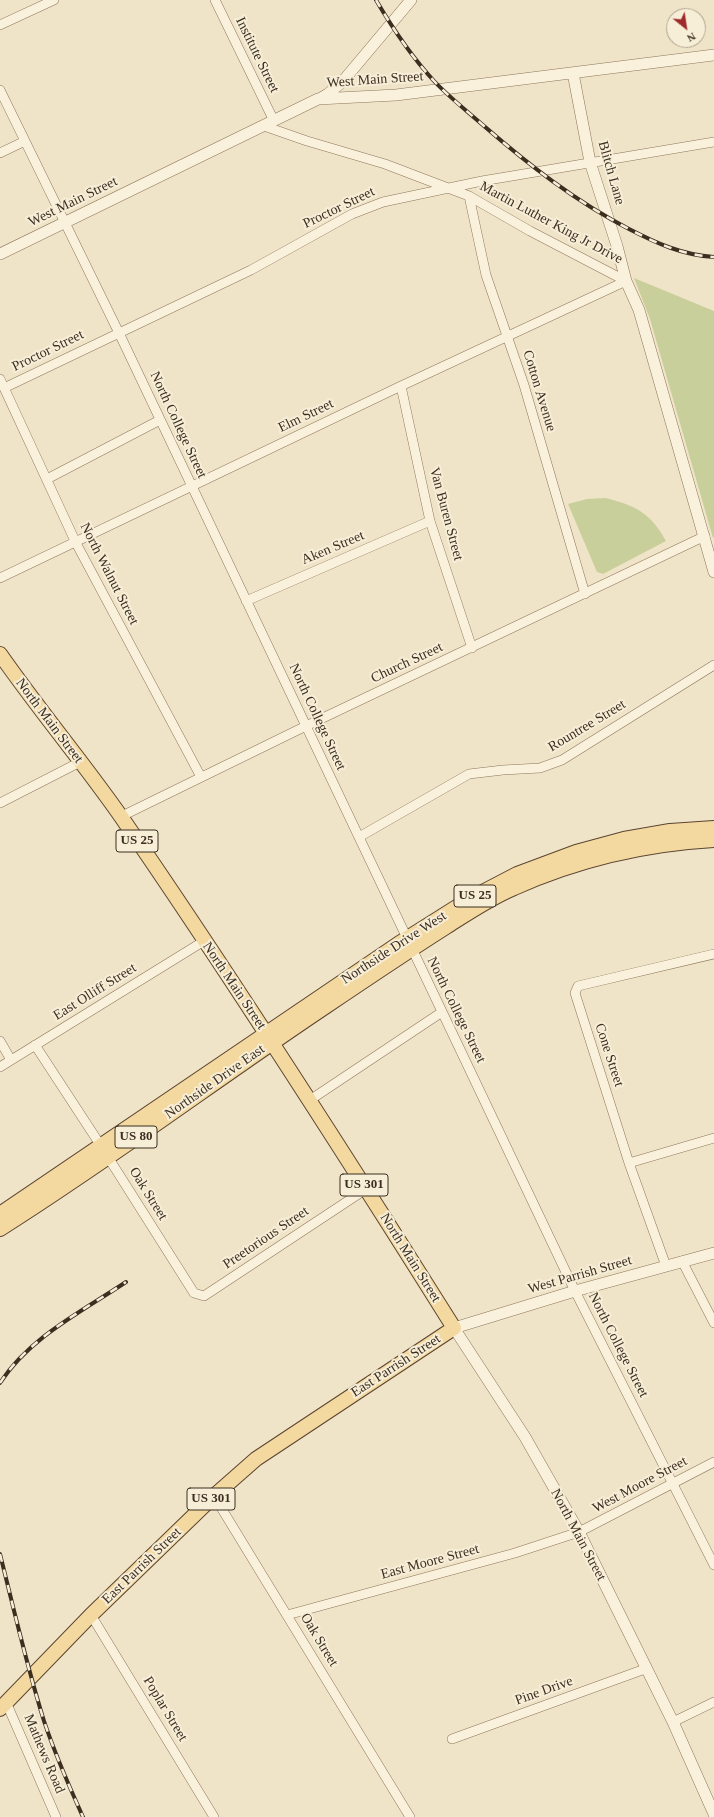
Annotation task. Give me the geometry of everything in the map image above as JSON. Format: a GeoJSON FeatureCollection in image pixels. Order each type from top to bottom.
{"type":"FeatureCollection","features":[{"type":"Feature","properties":{"kind":"main road","name":"North Main Street"},"geometry":{"type":"LineString","coordinates":[[0,654],[34,703],[120,817],[204,940],[310,1100],[454,1328]]}},
{"type":"Feature","properties":{"kind":"main road","name":"Northside Drive West"},"geometry":{"type":"LineString","coordinates":[[269,1038],[409,944],[471,898],[517,874],[556,859],[624,839],[670,831],[714,828]]}},
{"type":"Feature","properties":{"kind":"main road","name":"Northside Drive West"},"geometry":{"type":"LineString","coordinates":[[409,944],[513,888],[572,865],[635,848],[682,842],[714,840]]}},
{"type":"Feature","properties":{"kind":"main road","name":"Northside Drive East"},"geometry":{"type":"LineString","coordinates":[[0,1229],[105,1151],[269,1038]]}},
{"type":"Feature","properties":{"kind":"main road","name":"Northside Drive East"},"geometry":{"type":"LineString","coordinates":[[0,1214],[105,1151]]}},
{"type":"Feature","properties":{"kind":"main road","name":"East Parrish Street"},"geometry":{"type":"LineString","coordinates":[[3,1706],[91,1616],[214,1496],[256,1460],[454,1328]]}},
{"type":"Feature","properties":{"kind":"street"},"geometry":{"type":"LineString","coordinates":[[0,25],[54,0]]}},
{"type":"Feature","properties":{"kind":"street","name":"Institute Street"},"geometry":{"type":"LineString","coordinates":[[216,0],[274,121]]}},
{"type":"Feature","properties":{"kind":"street"},"geometry":{"type":"LineString","coordinates":[[318,99],[328,94],[343,81],[411,0]]}},
{"type":"Feature","properties":{"kind":"street","name":"West Main Street"},"geometry":{"type":"LineString","coordinates":[[0,254],[318,99],[396,95],[714,55]]}},
{"type":"Feature","properties":{"kind":"street","name":"Blitch Lane"},"geometry":{"type":"LineString","coordinates":[[573,73],[590,162],[617,246],[626,281]]}},
{"type":"Feature","properties":{"kind":"street","name":"North College Street"},"geometry":{"type":"LineString","coordinates":[[0,90],[119,333],[575,1291],[714,1565]]}},
{"type":"Feature","properties":{"kind":"street","name":"Martin Luther King Jr Drive"},"geometry":{"type":"LineString","coordinates":[[264,126],[307,141],[385,164],[448,187],[469,196],[530,231],[626,281],[639,310],[709,541],[714,572]]}},
{"type":"Feature","properties":{"kind":"street"},"geometry":{"type":"LineString","coordinates":[[0,153],[24,141]]}},
{"type":"Feature","properties":{"kind":"street","name":"Proctor Street"},"geometry":{"type":"LineString","coordinates":[[1,383],[119,333],[251,270],[352,214],[383,202],[448,187],[714,142]]}},
{"type":"Feature","properties":{"kind":"street","name":"Cotton Avenue"},"geometry":{"type":"LineString","coordinates":[[469,196],[486,275],[524,385],[585,594]]}},
{"type":"Feature","properties":{"kind":"street","name":"Elm Street"},"geometry":{"type":"LineString","coordinates":[[0,578],[401,386],[626,281]]}},
{"type":"Feature","properties":{"kind":"street","name":"North Walnut Street"},"geometry":{"type":"LineString","coordinates":[[1,383],[76,542],[201,777]]}},
{"type":"Feature","properties":{"kind":"street","name":"Van Buren Street"},"geometry":{"type":"LineString","coordinates":[[401,386],[430,521],[472,648]]}},
{"type":"Feature","properties":{"kind":"street"},"geometry":{"type":"LineString","coordinates":[[47,479],[160,420]]}},
{"type":"Feature","properties":{"kind":"street","name":"Aken Street"},"geometry":{"type":"LineString","coordinates":[[246,601],[430,521]]}},
{"type":"Feature","properties":{"kind":"street","name":"Church Street"},"geometry":{"type":"LineString","coordinates":[[120,817],[306,726],[585,594],[709,541]]}},
{"type":"Feature","properties":{"kind":"street","name":"Rountree Street"},"geometry":{"type":"LineString","coordinates":[[359,837],[470,774],[540,768],[562,760],[714,665]]}},
{"type":"Feature","properties":{"kind":"street"},"geometry":{"type":"LineString","coordinates":[[0,803],[80,762]]}},
{"type":"Feature","properties":{"kind":"street","name":"East Olliff Street"},"geometry":{"type":"LineString","coordinates":[[0,1067],[204,940]]}},
{"type":"Feature","properties":{"kind":"street","name":"Cone Street"},"geometry":{"type":"LineString","coordinates":[[666,1266],[629,1163],[575,994],[578,986],[714,954]]}},
{"type":"Feature","properties":{"kind":"street"},"geometry":{"type":"LineString","coordinates":[[310,1100],[442,1012]]}},
{"type":"Feature","properties":{"kind":"street"},"geometry":{"type":"LineString","coordinates":[[0,1041],[11,1060]]}},
{"type":"Feature","properties":{"kind":"street","name":"Oak Street"},"geometry":{"type":"LineString","coordinates":[[35,1045],[105,1151],[184,1279]]}},
{"type":"Feature","properties":{"kind":"street"},"geometry":{"type":"LineString","coordinates":[[629,1163],[714,1138]]}},
{"type":"Feature","properties":{"kind":"street","name":"Preetorious Street"},"geometry":{"type":"LineString","coordinates":[[184,1279],[194,1293],[204,1296],[366,1189]]}},
{"type":"Feature","properties":{"kind":"street","name":"West Parrish Street"},"geometry":{"type":"LineString","coordinates":[[454,1328],[575,1291],[714,1253]]}},
{"type":"Feature","properties":{"kind":"street"},"geometry":{"type":"LineString","coordinates":[[682,1261],[714,1323]]}},
{"type":"Feature","properties":{"kind":"street","name":"North Main Street"},"geometry":{"type":"LineString","coordinates":[[454,1328],[525,1437],[578,1532],[645,1669],[673,1722],[714,1814]]}},
{"type":"Feature","properties":{"kind":"street","name":"West Moore Street"},"geometry":{"type":"LineString","coordinates":[[578,1532],[714,1462]]}},
{"type":"Feature","properties":{"kind":"street","name":"Oak Street"},"geometry":{"type":"LineString","coordinates":[[214,1496],[410,1817]]}},
{"type":"Feature","properties":{"kind":"street","name":"East Moore Street"},"geometry":{"type":"LineString","coordinates":[[288,1615],[515,1552],[578,1532]]}},
{"type":"Feature","properties":{"kind":"street","name":"Poplar Street"},"geometry":{"type":"LineString","coordinates":[[91,1616],[214,1817]]}},
{"type":"Feature","properties":{"kind":"street","name":"Pine Drive"},"geometry":{"type":"LineString","coordinates":[[452,1739],[530,1712],[645,1669]]}},
{"type":"Feature","properties":{"kind":"street"},"geometry":{"type":"LineString","coordinates":[[673,1722],[714,1702]]}},
{"type":"Feature","properties":{"kind":"street","name":"Mathews Road"},"geometry":{"type":"LineString","coordinates":[[3,1706],[56,1817]]}},
{"type":"Feature","properties":{"kind":"green space"},"geometry":{"type":"Polygon","coordinates":[[[634,278],[714,311],[713,538],[650,319],[634,278]]]}},
{"type":"Feature","properties":{"kind":"green space"},"geometry":{"type":"Polygon","coordinates":[[[605,498],[634,507],[654,523],[666,541],[603,574],[597,572],[568,504],[587,499],[605,498]]]}},
{"type":"Feature","properties":{"kind":"railway"},"geometry":{"type":"LineString","coordinates":[[376,0],[403,42],[434,81],[458,104],[553,182],[590,207],[639,234],[670,248],[691,254],[714,257]]}},
{"type":"Feature","properties":{"kind":"railway"},"geometry":{"type":"LineString","coordinates":[[0,1383],[26,1352],[57,1326],[126,1282]]}},
{"type":"Feature","properties":{"kind":"railway"},"geometry":{"type":"LineString","coordinates":[[0,1554],[26,1659],[44,1721],[62,1770],[83,1817]]}}]}
